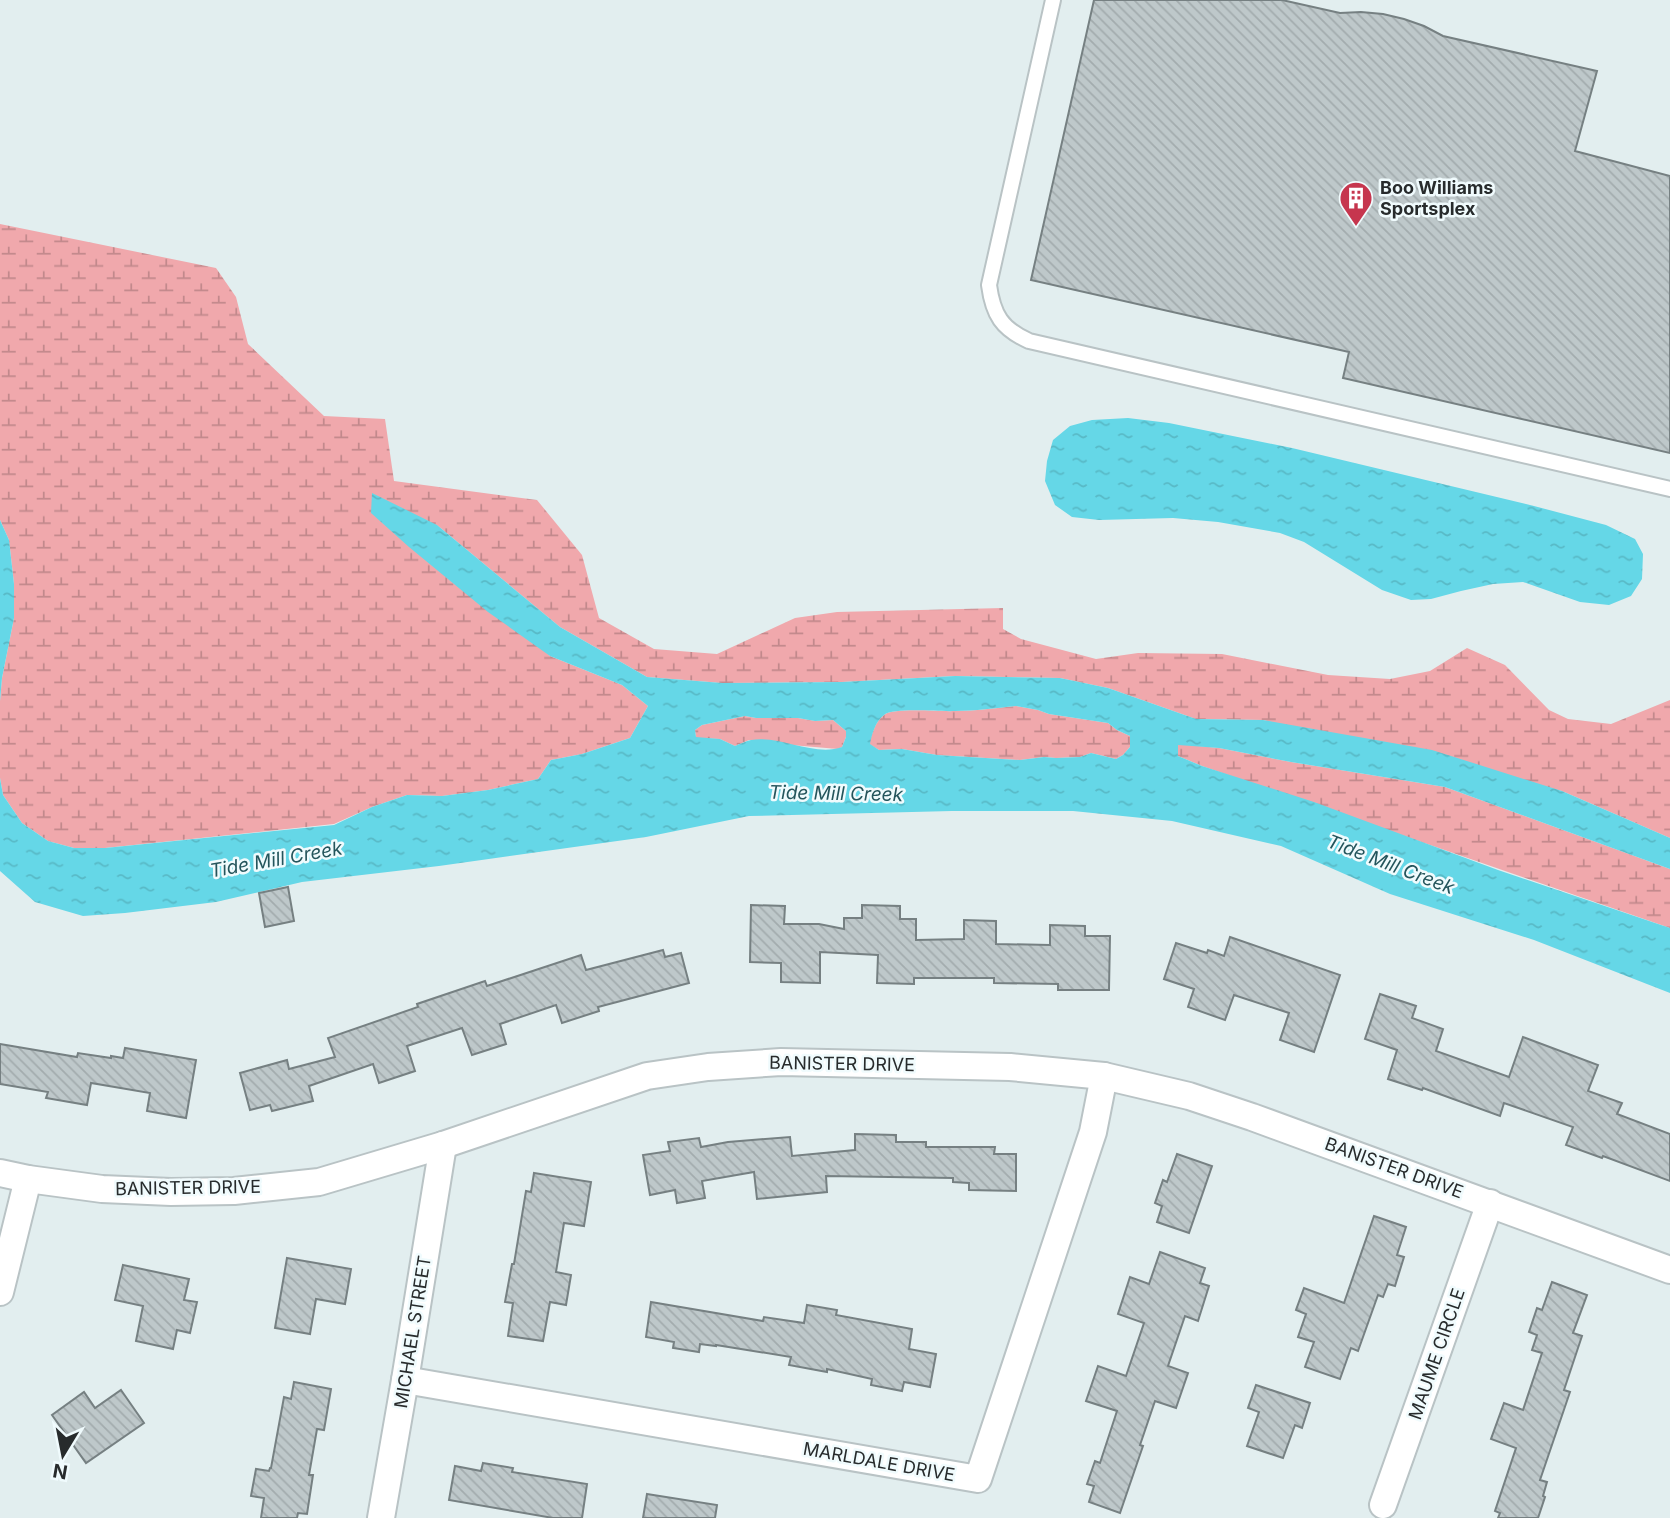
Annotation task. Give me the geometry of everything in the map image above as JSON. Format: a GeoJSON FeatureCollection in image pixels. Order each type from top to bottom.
{"type":"FeatureCollection","features":[{"type":"Feature","properties":{"kind":"street","name":"BANISTER DRIVE"},"geometry":{"type":"LineString","coordinates":[[0,1173],[102,1189],[234,1191],[319,1182],[443,1145],[647,1076],[708,1067],[781,1062],[1010,1067],[1104,1076],[1201,1100],[1670,1270]]}},
{"type":"Feature","properties":{"kind":"street","name":"MARLDALE DRIVE"},"geometry":{"type":"LineString","coordinates":[[405,1380],[978,1479],[1093,1132],[1104,1076]]}},
{"type":"Feature","properties":{"kind":"street","name":"MICHAEL STREET"},"geometry":{"type":"LineString","coordinates":[[381,1518],[443,1145]]}},
{"type":"Feature","properties":{"kind":"street"},"geometry":{"type":"LineString","coordinates":[[0,1292],[28,1179]]}},
{"type":"Feature","properties":{"kind":"street","name":"MAUME CIRCLE"},"geometry":{"type":"LineString","coordinates":[[1383,1505],[1490,1203]]}},
{"type":"Feature","properties":{"kind":"lane"},"geometry":{"type":"LineString","coordinates":[[1053,0],[989,285],[995,312],[1004,326],[1015,335],[1029,341],[1670,489]]}},
{"type":"Feature","properties":{"kind":"green space"},"geometry":{"type":"Polygon","coordinates":[[[0,224],[216,268],[236,297],[248,344],[324,416],[385,419],[394,481],[537,500],[582,555],[599,618],[654,649],[717,654],[795,618],[837,612],[1003,608],[1003,629],[1021,639],[1096,659],[1138,653],[1222,654],[1328,675],[1390,679],[1430,671],[1467,648],[1505,665],[1549,710],[1568,719],[1611,724],[1670,700],[1670,838],[1562,791],[1263,720],[1196,719],[1108,688],[1060,678],[955,676],[842,682],[722,683],[647,677],[560,627],[437,525],[550,656],[622,685],[648,706],[630,738],[582,754],[551,760],[538,779],[488,790],[442,796],[407,795],[334,824],[105,848],[74,848],[48,841],[22,823],[3,795],[0,778],[0,701],[14,618],[14,584],[9,540],[0,520],[0,224]]]}},
{"type":"Feature","properties":{"kind":"green space"},"geometry":{"type":"Polygon","coordinates":[[[1016,706],[1108,723],[1130,736],[1130,747],[1116,759],[1091,753],[1080,757],[1020,760],[937,755],[902,749],[879,750],[869,744],[878,721],[889,713],[1016,706]]]}},
{"type":"Feature","properties":{"kind":"green space"},"geometry":{"type":"Polygon","coordinates":[[[745,716],[833,720],[846,731],[846,737],[842,747],[838,749],[749,740],[735,746],[720,739],[696,738],[695,730],[702,725],[745,716]]]}},
{"type":"Feature","properties":{"kind":"green space"},"geometry":{"type":"Polygon","coordinates":[[[1178,744],[1219,748],[1445,787],[1670,869],[1670,928],[1202,766],[1178,756],[1178,744]]]}},
{"type":"Feature","properties":{"kind":"water"},"geometry":{"type":"Polygon","coordinates":[[[1128,418],[1169,423],[1292,448],[1606,525],[1635,539],[1643,554],[1642,579],[1631,596],[1609,605],[1580,602],[1523,582],[1493,584],[1431,599],[1411,600],[1382,590],[1304,542],[1280,533],[1218,522],[1173,518],[1099,520],[1072,517],[1055,505],[1045,481],[1053,440],[1070,426],[1092,420],[1128,418]]]}},
{"type":"Feature","properties":{"kind":"water","name":"Tide Mill Creek"},"geometry":{"type":"Polygon","coordinates":[[[372,493],[437,525],[560,627],[647,677],[722,683],[842,682],[955,676],[1060,678],[1108,688],[1196,719],[1263,720],[1432,750],[1562,791],[1670,838],[1670,869],[1445,787],[1219,748],[1178,745],[1178,756],[1202,766],[1314,802],[1498,870],[1670,928],[1670,993],[1534,940],[1390,894],[1281,846],[1172,821],[1073,811],[749,816],[646,837],[302,882],[216,902],[83,916],[35,902],[0,871],[0,778],[3,795],[22,823],[48,841],[74,848],[105,848],[334,825],[372,807],[407,795],[442,796],[488,790],[538,779],[551,760],[582,754],[630,738],[648,706],[622,685],[550,656],[488,612],[371,513],[372,493]],[[1016,706],[889,713],[878,721],[870,744],[879,750],[902,749],[937,755],[1020,760],[1080,757],[1091,753],[1116,759],[1130,747],[1130,736],[1108,723],[1016,706]],[[745,716],[702,725],[695,730],[696,737],[720,739],[735,746],[749,740],[762,739],[809,748],[831,749],[842,747],[846,737],[846,731],[833,720],[745,716]]]}},
{"type":"Feature","properties":{"kind":"water"},"geometry":{"type":"Polygon","coordinates":[[[0,520],[9,540],[14,584],[14,618],[0,701],[0,520]]]}},
{"type":"Feature","properties":{"kind":"building","name":"Boo Williams Sportsplex"},"geometry":{"type":"Polygon","coordinates":[[[1094,0],[1282,0],[1340,13],[1383,14],[1424,26],[1443,36],[1597,71],[1575,151],[1670,176],[1670,453],[1343,378],[1349,352],[1031,280],[1094,0]]]}},
{"type":"Feature","properties":{"kind":"building"},"geometry":{"type":"Polygon","coordinates":[[[288,887],[294,921],[265,927],[259,893],[288,887]]]}},
{"type":"Feature","properties":{"kind":"building"},"geometry":{"type":"Polygon","coordinates":[[[751,905],[785,906],[784,924],[819,924],[844,929],[844,918],[862,918],[862,905],[900,906],[900,919],[916,919],[916,940],[964,939],[964,920],[996,921],[996,944],[1050,945],[1050,925],[1085,926],[1085,936],[1110,936],[1109,990],[1058,990],[1058,984],[994,983],[994,978],[914,978],[914,984],[877,983],[878,955],[820,952],[820,983],[781,982],[781,963],[750,962],[751,905]]]}},
{"type":"Feature","properties":{"kind":"building"},"geometry":{"type":"Polygon","coordinates":[[[1230,937],[1340,975],[1314,1052],[1280,1040],[1289,1013],[1234,995],[1225,1020],[1188,1007],[1194,989],[1164,979],[1176,943],[1224,956],[1230,937]]]}},
{"type":"Feature","properties":{"kind":"building"},"geometry":{"type":"Polygon","coordinates":[[[663,950],[665,957],[681,953],[689,983],[598,1007],[599,1011],[562,1023],[556,1005],[500,1024],[506,1044],[472,1055],[462,1028],[407,1046],[415,1071],[379,1083],[373,1064],[309,1086],[313,1101],[272,1111],[270,1105],[250,1110],[240,1073],[287,1060],[289,1069],[335,1057],[328,1038],[485,981],[487,986],[581,955],[586,970],[663,950]]]}},
{"type":"Feature","properties":{"kind":"building"},"geometry":{"type":"Polygon","coordinates":[[[1380,994],[1416,1006],[1412,1018],[1443,1029],[1436,1051],[1509,1077],[1523,1037],[1598,1065],[1588,1091],[1622,1103],[1617,1114],[1670,1134],[1670,1181],[1566,1145],[1573,1127],[1504,1103],[1500,1116],[1423,1088],[1422,1090],[1388,1079],[1397,1050],[1365,1039],[1380,994]]]}},
{"type":"Feature","properties":{"kind":"building"},"geometry":{"type":"Polygon","coordinates":[[[0,1044],[77,1057],[78,1053],[123,1058],[125,1048],[196,1060],[186,1118],[147,1111],[150,1093],[91,1083],[87,1105],[46,1098],[48,1092],[0,1084],[0,1044]]]}},
{"type":"Feature","properties":{"kind":"building"},"geometry":{"type":"Polygon","coordinates":[[[855,1134],[896,1135],[896,1142],[926,1142],[926,1147],[995,1147],[994,1154],[1016,1154],[1016,1191],[969,1190],[969,1183],[953,1182],[953,1178],[826,1176],[827,1192],[757,1199],[754,1172],[702,1181],[705,1198],[677,1203],[675,1190],[650,1195],[643,1155],[670,1151],[668,1142],[699,1138],[701,1147],[790,1137],[792,1156],[855,1150],[855,1134]]]}},
{"type":"Feature","properties":{"kind":"building"},"geometry":{"type":"Polygon","coordinates":[[[1177,1154],[1212,1166],[1189,1233],[1157,1222],[1162,1206],[1155,1203],[1163,1180],[1167,1182],[1177,1154]]]}},
{"type":"Feature","properties":{"kind":"building"},"geometry":{"type":"Polygon","coordinates":[[[534,1173],[591,1182],[584,1226],[564,1223],[556,1272],[571,1275],[566,1305],[550,1302],[543,1341],[508,1336],[513,1303],[505,1302],[526,1191],[531,1192],[534,1173]]]}},
{"type":"Feature","properties":{"kind":"building"},"geometry":{"type":"Polygon","coordinates":[[[1374,1216],[1406,1227],[1397,1255],[1404,1257],[1395,1286],[1388,1284],[1383,1297],[1378,1295],[1358,1351],[1351,1348],[1340,1379],[1305,1367],[1314,1342],[1298,1337],[1306,1314],[1296,1310],[1304,1288],[1344,1303],[1374,1216]]]}},
{"type":"Feature","properties":{"kind":"building"},"geometry":{"type":"Polygon","coordinates":[[[1160,1252],[1205,1268],[1200,1283],[1209,1286],[1198,1321],[1185,1316],[1168,1366],[1188,1373],[1176,1408],[1155,1401],[1120,1513],[1089,1502],[1094,1486],[1087,1484],[1095,1461],[1100,1463],[1117,1411],[1086,1401],[1098,1366],[1126,1376],[1144,1323],[1118,1314],[1130,1277],[1149,1284],[1160,1252]]]}},
{"type":"Feature","properties":{"kind":"building"},"geometry":{"type":"Polygon","coordinates":[[[287,1258],[351,1269],[345,1304],[316,1299],[310,1334],[275,1328],[287,1258]]]}},
{"type":"Feature","properties":{"kind":"building"},"geometry":{"type":"Polygon","coordinates":[[[123,1265],[189,1279],[184,1300],[197,1302],[190,1333],[177,1330],[173,1349],[136,1341],[143,1306],[115,1300],[123,1265]]]}},
{"type":"Feature","properties":{"kind":"building"},"geometry":{"type":"Polygon","coordinates":[[[1552,1282],[1587,1295],[1573,1333],[1582,1336],[1564,1390],[1570,1392],[1540,1480],[1547,1482],[1538,1518],[1498,1518],[1500,1513],[1495,1511],[1516,1448],[1491,1439],[1504,1403],[1523,1410],[1542,1353],[1532,1350],[1537,1335],[1529,1332],[1537,1308],[1542,1310],[1552,1282]]]}},
{"type":"Feature","properties":{"kind":"building"},"geometry":{"type":"Polygon","coordinates":[[[651,1302],[763,1321],[764,1317],[804,1323],[807,1305],[837,1310],[836,1315],[912,1329],[909,1349],[936,1354],[930,1387],[904,1382],[902,1391],[871,1385],[872,1379],[827,1369],[827,1372],[789,1365],[791,1357],[716,1345],[700,1344],[699,1352],[673,1348],[674,1342],[646,1337],[651,1302]]]}},
{"type":"Feature","properties":{"kind":"building"},"geometry":{"type":"Polygon","coordinates":[[[294,1382],[331,1389],[324,1430],[317,1429],[309,1475],[313,1475],[307,1514],[298,1513],[297,1518],[261,1518],[264,1498],[251,1496],[256,1469],[269,1471],[271,1468],[284,1397],[291,1399],[294,1382]]]}},
{"type":"Feature","properties":{"kind":"building"},"geometry":{"type":"Polygon","coordinates":[[[1256,1385],[1310,1403],[1302,1428],[1295,1425],[1283,1458],[1247,1446],[1259,1412],[1248,1408],[1256,1385]]]}},
{"type":"Feature","properties":{"kind":"building"},"geometry":{"type":"Polygon","coordinates":[[[121,1390],[144,1423],[86,1463],[52,1415],[84,1392],[95,1408],[121,1390]]]}},
{"type":"Feature","properties":{"kind":"building"},"geometry":{"type":"Polygon","coordinates":[[[483,1463],[513,1468],[512,1472],[587,1484],[582,1518],[553,1518],[449,1500],[455,1466],[481,1471],[483,1463]]]}},
{"type":"Feature","properties":{"kind":"building"},"geometry":{"type":"Polygon","coordinates":[[[647,1494],[717,1505],[715,1518],[643,1518],[647,1494]]]}},
{"type":"Feature","properties":{"kind":"place","name":"Boo Williams Sportsplex"},"geometry":{"type":"Point","coordinates":[1356,228]}}]}
